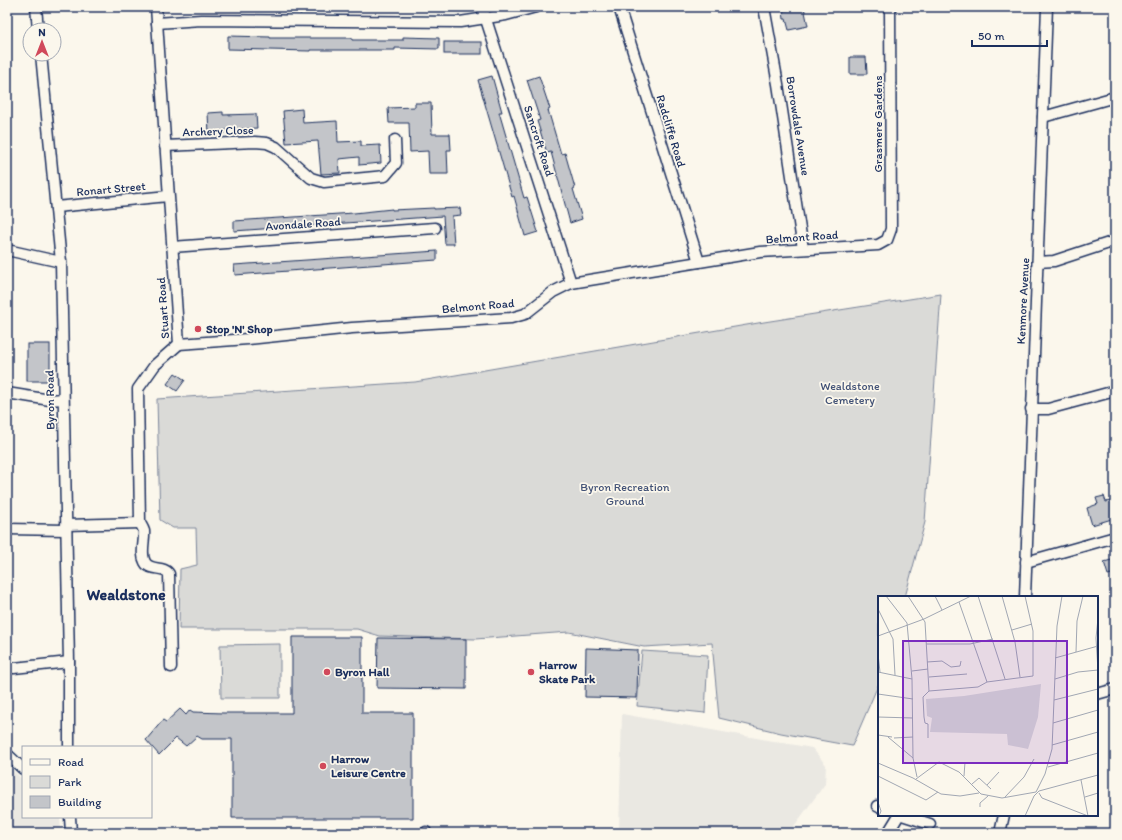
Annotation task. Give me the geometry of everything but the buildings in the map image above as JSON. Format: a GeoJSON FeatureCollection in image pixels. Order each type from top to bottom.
{"type":"FeatureCollection","features":[{"type":"Feature","properties":{"kind":"street"},"geometry":{"type":"LineString","coordinates":[[36,7],[37,22]]}},
{"type":"Feature","properties":{"kind":"street","name":"Stuart Road"},"geometry":{"type":"LineString","coordinates":[[156,7],[161,99],[179,344],[155,365],[138,389],[140,523],[144,530],[143,557],[146,564],[154,569],[163,569],[169,574],[171,667]]}},
{"type":"Feature","properties":{"kind":"street","name":"Sancroft Road"},"geometry":{"type":"LineString","coordinates":[[482,7],[571,283]]}},
{"type":"Feature","properties":{"kind":"street"},"geometry":{"type":"LineString","coordinates":[[157,22],[201,20],[460,22],[506,15],[536,7]]}},
{"type":"Feature","properties":{"kind":"street","name":"Radcliffe Road"},"geometry":{"type":"LineString","coordinates":[[620,7],[699,262]]}},
{"type":"Feature","properties":{"kind":"street","name":"Borrowdale Avenue"},"geometry":{"type":"LineString","coordinates":[[764,7],[782,106],[803,249]]}},
{"type":"Feature","properties":{"kind":"street","name":"Grasmere Gardens"},"geometry":{"type":"LineString","coordinates":[[887,240],[891,229],[890,7]]}},
{"type":"Feature","properties":{"kind":"street","name":"Kenmore Avenue"},"geometry":{"type":"LineString","coordinates":[[1025,596],[1047,7]]}},
{"type":"Feature","properties":{"kind":"street","name":"Byron Road"},"geometry":{"type":"LineString","coordinates":[[42,62],[61,262],[69,662],[69,746]]}},
{"type":"Feature","properties":{"kind":"street"},"geometry":{"type":"LineString","coordinates":[[1043,117],[1115,97]]}},
{"type":"Feature","properties":{"kind":"street","name":"Archery Close"},"geometry":{"type":"LineString","coordinates":[[165,146],[255,142],[267,143],[276,147],[311,178],[324,182],[385,176],[396,163],[395,140]]}},
{"type":"Feature","properties":{"kind":"street","name":"Ronart Street"},"geometry":{"type":"LineString","coordinates":[[56,207],[168,196]]}},
{"type":"Feature","properties":{"kind":"street","name":"Avondale Road"},"geometry":{"type":"LineString","coordinates":[[172,247],[436,228]]}},
{"type":"Feature","properties":{"kind":"street","name":"Belmont Road"},"geometry":{"type":"LineString","coordinates":[[179,344],[248,339],[352,328],[511,318],[525,314],[553,292],[571,283],[760,252],[878,245],[887,240]]}},
{"type":"Feature","properties":{"kind":"street"},"geometry":{"type":"LineString","coordinates":[[1038,262],[1054,261],[1115,241]]}},
{"type":"Feature","properties":{"kind":"street"},"geometry":{"type":"LineString","coordinates":[[7,250],[61,262]]}},
{"type":"Feature","properties":{"kind":"street"},"geometry":{"type":"LineString","coordinates":[[1031,409],[1048,409],[1115,391]]}},
{"type":"Feature","properties":{"kind":"street"},"geometry":{"type":"LineString","coordinates":[[7,393],[50,400],[63,399]]}},
{"type":"Feature","properties":{"kind":"street"},"geometry":{"type":"LineString","coordinates":[[7,529],[66,528],[140,523]]}},
{"type":"Feature","properties":{"kind":"street"},"geometry":{"type":"LineString","coordinates":[[1026,562],[1115,537]]}},
{"type":"Feature","properties":{"kind":"street"},"geometry":{"type":"LineString","coordinates":[[7,668],[69,662]]}},
{"type":"Feature","properties":{"kind":"street"},"geometry":{"type":"LineString","coordinates":[[1098,694],[1115,689]]}},
{"type":"Feature","properties":{"kind":"street"},"geometry":{"type":"LineString","coordinates":[[7,754],[22,768]]}},
{"type":"Feature","properties":{"kind":"street"},"geometry":{"type":"LineString","coordinates":[[888,833],[897,816]]}},
{"type":"Feature","properties":{"kind":"street"},"geometry":{"type":"LineString","coordinates":[[905,816],[930,824]]}},
{"type":"Feature","properties":{"kind":"street"},"geometry":{"type":"LineString","coordinates":[[1000,833],[1004,816]]}},
{"type":"Feature","properties":{"kind":"street"},"geometry":{"type":"LineString","coordinates":[[70,818],[71,833]]}},
{"type":"Feature","properties":{"kind":"shaded area"},"geometry":{"type":"Polygon","coordinates":[[[622,714],[812,748],[826,765],[825,784],[789,833],[619,833],[622,714]]]}},
{"type":"Feature","properties":{"kind":"shaded area"},"geometry":{"type":"Polygon","coordinates":[[[7,765],[22,779],[22,818],[60,818],[61,833],[7,833],[7,765]]]}},
{"type":"Feature","properties":{"kind":"green space","name":"Byron Recreation Ground"},"geometry":{"type":"Polygon","coordinates":[[[941,294],[925,522],[905,596],[878,596],[878,685],[852,746],[781,733],[719,718],[712,643],[644,647],[569,632],[475,639],[380,636],[357,629],[179,629],[180,569],[197,565],[196,528],[173,528],[160,520],[157,399],[415,382],[764,322],[941,294]]]}},
{"type":"Feature","properties":{"kind":"green space"},"geometry":{"type":"Polygon","coordinates":[[[280,644],[280,698],[221,698],[220,645],[280,644]]]}},
{"type":"Feature","properties":{"kind":"green space"},"geometry":{"type":"Polygon","coordinates":[[[642,651],[708,655],[705,713],[637,706],[642,651]]]}},
{"type":"Feature","properties":{"kind":"place","name":"Stop 'N' Shop"},"geometry":{"type":"Point","coordinates":[198,329]}},
{"type":"Feature","properties":{"kind":"place","name":"Byron Hall"},"geometry":{"type":"Point","coordinates":[327,672]}},
{"type":"Feature","properties":{"kind":"place","name":"Harrow Skate Park"},"geometry":{"type":"Point","coordinates":[531,672]}},
{"type":"Feature","properties":{"kind":"place","name":"Harrow Leisure Centre"},"geometry":{"type":"Point","coordinates":[323,766]}},
{"type":"Feature","properties":{"kind":"district","name":"Wealdstone"},"geometry":{"type":"Point","coordinates":[126,594]}},
{"type":"Feature","properties":{"kind":"park label","name":"Wealdstone Cemetery"},"geometry":{"type":"Point","coordinates":[850,393]}}]}
